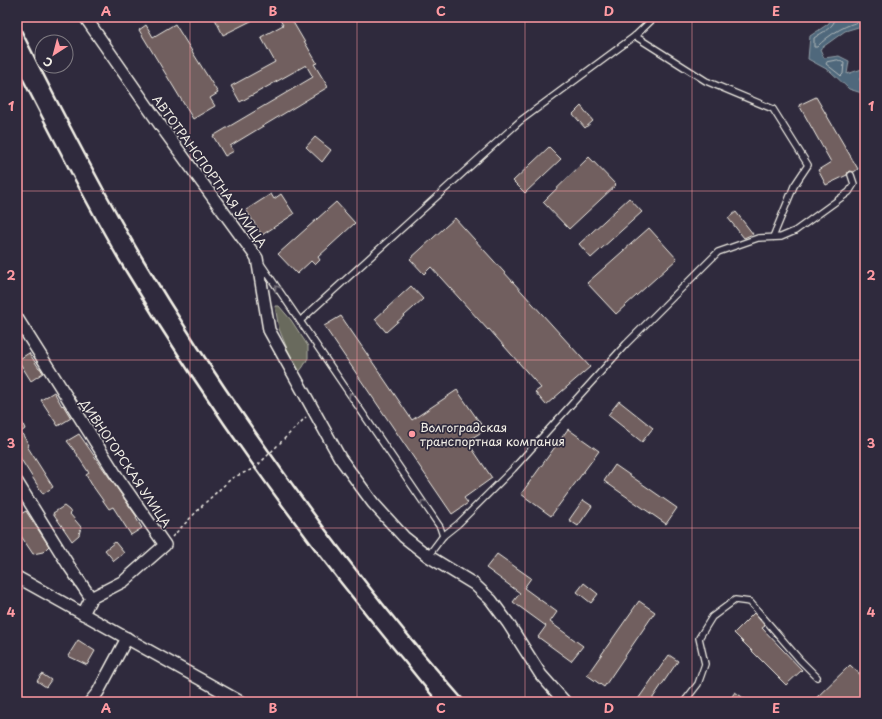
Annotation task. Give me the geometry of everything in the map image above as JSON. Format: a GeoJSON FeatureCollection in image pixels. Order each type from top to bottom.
{"type":"FeatureCollection","features":[{"type":"Feature","properties":{"kind":"street","name":"АВТОТРАНСПОРТНАЯ УЛИЦА"},"geometry":{"type":"LineString","coordinates":[[86,17],[163,128],[257,258],[269,330],[340,458],[374,503],[404,537],[428,556],[474,584],[491,600],[508,623],[541,676],[565,702]]}},
{"type":"Feature","properties":{"kind":"street","name":"ДИВНОГОРСКАЯ УЛИЦА"},"geometry":{"type":"LineString","coordinates":[[17,318],[118,478],[165,545],[124,581],[92,598]]}},
{"type":"Feature","properties":{"kind":"street"},"geometry":{"type":"LineString","coordinates":[[17,482],[69,566],[92,598],[83,614]]}},
{"type":"Feature","properties":{"kind":"street"},"geometry":{"type":"LineString","coordinates":[[17,577],[241,702]]}},
{"type":"Feature","properties":{"kind":"street"},"geometry":{"type":"LineString","coordinates":[[90,702],[98,692],[127,638]]}},
{"type":"Feature","properties":{"kind":"lane"},"geometry":{"type":"LineString","coordinates":[[300,320],[322,302],[520,121],[635,36],[655,17]]}},
{"type":"Feature","properties":{"kind":"lane"},"geometry":{"type":"LineString","coordinates":[[635,36],[706,80],[773,109],[808,165],[794,186],[773,237]]}},
{"type":"Feature","properties":{"kind":"lane"},"geometry":{"type":"LineString","coordinates":[[428,556],[443,536],[458,524],[513,469],[626,344],[718,252],[758,238],[781,237],[795,231],[849,192],[854,184],[851,175]]}},
{"type":"Feature","properties":{"kind":"lane"},"geometry":{"type":"LineString","coordinates":[[257,258],[440,527],[443,536]]}},
{"type":"Feature","properties":{"kind":"lane"},"geometry":{"type":"LineString","coordinates":[[684,702],[698,684],[705,664],[699,638],[712,617],[735,600],[750,602],[800,660],[817,677]]}},
{"type":"Feature","properties":{"kind":"path"},"geometry":{"type":"LineString","coordinates":[[165,545],[206,502],[232,478],[255,468],[313,410]]}},
{"type":"Feature","properties":{"kind":"green space"},"geometry":{"type":"Polygon","coordinates":[[[275,306],[279,306],[291,320],[308,346],[308,358],[299,372],[279,329],[275,306]]]}},
{"type":"Feature","properties":{"kind":"water"},"geometry":{"type":"Polygon","coordinates":[[[833,17],[865,17],[865,25],[845,31],[820,49],[824,58],[839,56],[849,61],[847,74],[865,68],[865,75],[859,79],[863,84],[865,84],[865,94],[849,89],[830,71],[808,59],[810,36],[828,24],[833,17]]]}},
{"type":"Feature","properties":{"kind":"building"},"geometry":{"type":"Polygon","coordinates":[[[214,17],[259,17],[223,35],[214,17]]]}},
{"type":"Feature","properties":{"kind":"building"},"geometry":{"type":"Polygon","coordinates":[[[278,17],[290,17],[317,63],[314,64],[328,87],[230,146],[234,151],[225,156],[213,136],[313,77],[306,65],[240,102],[231,86],[275,62],[261,37],[283,25],[278,17]]]}},
{"type":"Feature","properties":{"kind":"building"},"geometry":{"type":"Polygon","coordinates":[[[175,24],[218,93],[210,98],[215,106],[193,119],[139,30],[146,25],[153,37],[175,24]]]}},
{"type":"Feature","properties":{"kind":"building"},"geometry":{"type":"Polygon","coordinates":[[[816,97],[858,169],[854,172],[849,171],[847,175],[826,185],[818,170],[831,162],[799,105],[816,97]]]}},
{"type":"Feature","properties":{"kind":"building"},"geometry":{"type":"Polygon","coordinates":[[[581,106],[593,121],[585,128],[573,114],[581,106]]]}},
{"type":"Feature","properties":{"kind":"building"},"geometry":{"type":"Polygon","coordinates":[[[315,137],[331,150],[322,162],[306,147],[315,137]]]}},
{"type":"Feature","properties":{"kind":"building"},"geometry":{"type":"Polygon","coordinates":[[[549,147],[561,159],[525,193],[513,181],[549,147]]]}},
{"type":"Feature","properties":{"kind":"building"},"geometry":{"type":"Polygon","coordinates":[[[589,157],[616,185],[569,229],[543,202],[589,157]]]}},
{"type":"Feature","properties":{"kind":"building"},"geometry":{"type":"Polygon","coordinates":[[[271,194],[274,199],[281,194],[294,214],[262,235],[246,210],[271,194]]]}},
{"type":"Feature","properties":{"kind":"building"},"geometry":{"type":"Polygon","coordinates":[[[629,198],[642,212],[591,258],[579,244],[629,198]]]}},
{"type":"Feature","properties":{"kind":"building"},"geometry":{"type":"Polygon","coordinates":[[[336,202],[355,223],[318,257],[320,260],[315,265],[311,261],[297,274],[278,254],[336,202]]]}},
{"type":"Feature","properties":{"kind":"building"},"geometry":{"type":"Polygon","coordinates":[[[736,212],[753,234],[744,238],[728,218],[736,212]]]}},
{"type":"Feature","properties":{"kind":"building"},"geometry":{"type":"Polygon","coordinates":[[[455,218],[590,367],[546,405],[535,392],[541,388],[489,329],[488,330],[431,267],[424,274],[410,259],[455,218]]]}},
{"type":"Feature","properties":{"kind":"building"},"geometry":{"type":"Polygon","coordinates":[[[649,228],[677,259],[616,314],[587,283],[649,228]]]}},
{"type":"Feature","properties":{"kind":"building"},"geometry":{"type":"Polygon","coordinates":[[[411,286],[423,299],[386,332],[375,319],[411,286]]]}},
{"type":"Feature","properties":{"kind":"building"},"geometry":{"type":"Polygon","coordinates":[[[341,316],[412,420],[457,390],[485,430],[467,441],[492,478],[464,498],[468,503],[452,514],[324,326],[341,316]]]}},
{"type":"Feature","properties":{"kind":"building"},"geometry":{"type":"Polygon","coordinates":[[[29,353],[43,373],[31,381],[18,360],[29,353]]]}},
{"type":"Feature","properties":{"kind":"building"},"geometry":{"type":"Polygon","coordinates":[[[54,392],[71,418],[58,426],[41,400],[54,392]]]}},
{"type":"Feature","properties":{"kind":"building"},"geometry":{"type":"Polygon","coordinates":[[[619,401],[653,428],[642,442],[608,415],[619,401]]]}},
{"type":"Feature","properties":{"kind":"building"},"geometry":{"type":"Polygon","coordinates":[[[17,410],[25,429],[21,432],[29,445],[27,446],[53,487],[43,494],[17,453],[17,410]]]}},
{"type":"Feature","properties":{"kind":"building"},"geometry":{"type":"Polygon","coordinates":[[[568,429],[599,451],[551,516],[521,494],[568,429]]]}},
{"type":"Feature","properties":{"kind":"building"},"geometry":{"type":"Polygon","coordinates":[[[79,434],[137,517],[136,518],[142,528],[131,535],[113,507],[109,509],[92,485],[86,475],[89,473],[67,441],[79,434]]]}},
{"type":"Feature","properties":{"kind":"building"},"geometry":{"type":"Polygon","coordinates":[[[615,465],[677,508],[666,524],[604,481],[615,465]]]}},
{"type":"Feature","properties":{"kind":"building"},"geometry":{"type":"Polygon","coordinates":[[[583,500],[592,506],[578,526],[569,520],[583,500]]]}},
{"type":"Feature","properties":{"kind":"building"},"geometry":{"type":"Polygon","coordinates":[[[64,506],[69,510],[71,513],[70,514],[81,527],[79,535],[72,541],[53,513],[64,506]]]}},
{"type":"Feature","properties":{"kind":"building"},"geometry":{"type":"Polygon","coordinates":[[[26,511],[49,546],[43,552],[33,554],[17,530],[17,516],[26,511]]]}},
{"type":"Feature","properties":{"kind":"building"},"geometry":{"type":"Polygon","coordinates":[[[115,542],[124,553],[114,561],[105,550],[115,542]]]}},
{"type":"Feature","properties":{"kind":"building"},"geometry":{"type":"Polygon","coordinates":[[[497,554],[531,578],[524,588],[557,612],[550,622],[583,646],[571,661],[538,637],[546,626],[513,602],[520,593],[486,568],[497,554]]]}},
{"type":"Feature","properties":{"kind":"building"},"geometry":{"type":"Polygon","coordinates":[[[584,583],[598,594],[591,603],[577,592],[584,583]]]}},
{"type":"Feature","properties":{"kind":"building"},"geometry":{"type":"Polygon","coordinates":[[[639,601],[655,612],[604,687],[587,675],[639,601]]]}},
{"type":"Feature","properties":{"kind":"building"},"geometry":{"type":"Polygon","coordinates":[[[754,613],[765,626],[762,628],[802,670],[786,685],[734,633],[754,613]]]}},
{"type":"Feature","properties":{"kind":"building"},"geometry":{"type":"Polygon","coordinates":[[[78,640],[95,651],[87,665],[68,656],[78,640]]]}},
{"type":"Feature","properties":{"kind":"building"},"geometry":{"type":"Polygon","coordinates":[[[669,655],[678,661],[650,702],[636,702],[669,655]]]}},
{"type":"Feature","properties":{"kind":"building"},"geometry":{"type":"Polygon","coordinates":[[[850,665],[865,679],[865,702],[812,702],[850,665]]]}},
{"type":"Feature","properties":{"kind":"building"},"geometry":{"type":"Polygon","coordinates":[[[42,674],[51,680],[46,687],[37,681],[42,674]]]}},
{"type":"Feature","properties":{"kind":"building"},"geometry":{"type":"Polygon","coordinates":[[[735,692],[749,702],[728,702],[735,692]]]}},
{"type":"Feature","properties":{"kind":"railway"},"geometry":{"type":"LineString","coordinates":[[17,22],[46,81],[124,226],[167,299],[210,365],[239,409],[329,535],[382,603],[465,702]]}},
{"type":"Feature","properties":{"kind":"railway"},"geometry":{"type":"LineString","coordinates":[[17,68],[108,241],[147,306],[199,387],[254,467],[312,545],[380,632],[438,702]]}},
{"type":"Feature","properties":{"kind":"place","name":"Волгоградская транспортная компания"},"geometry":{"type":"Point","coordinates":[412,434]}}]}
